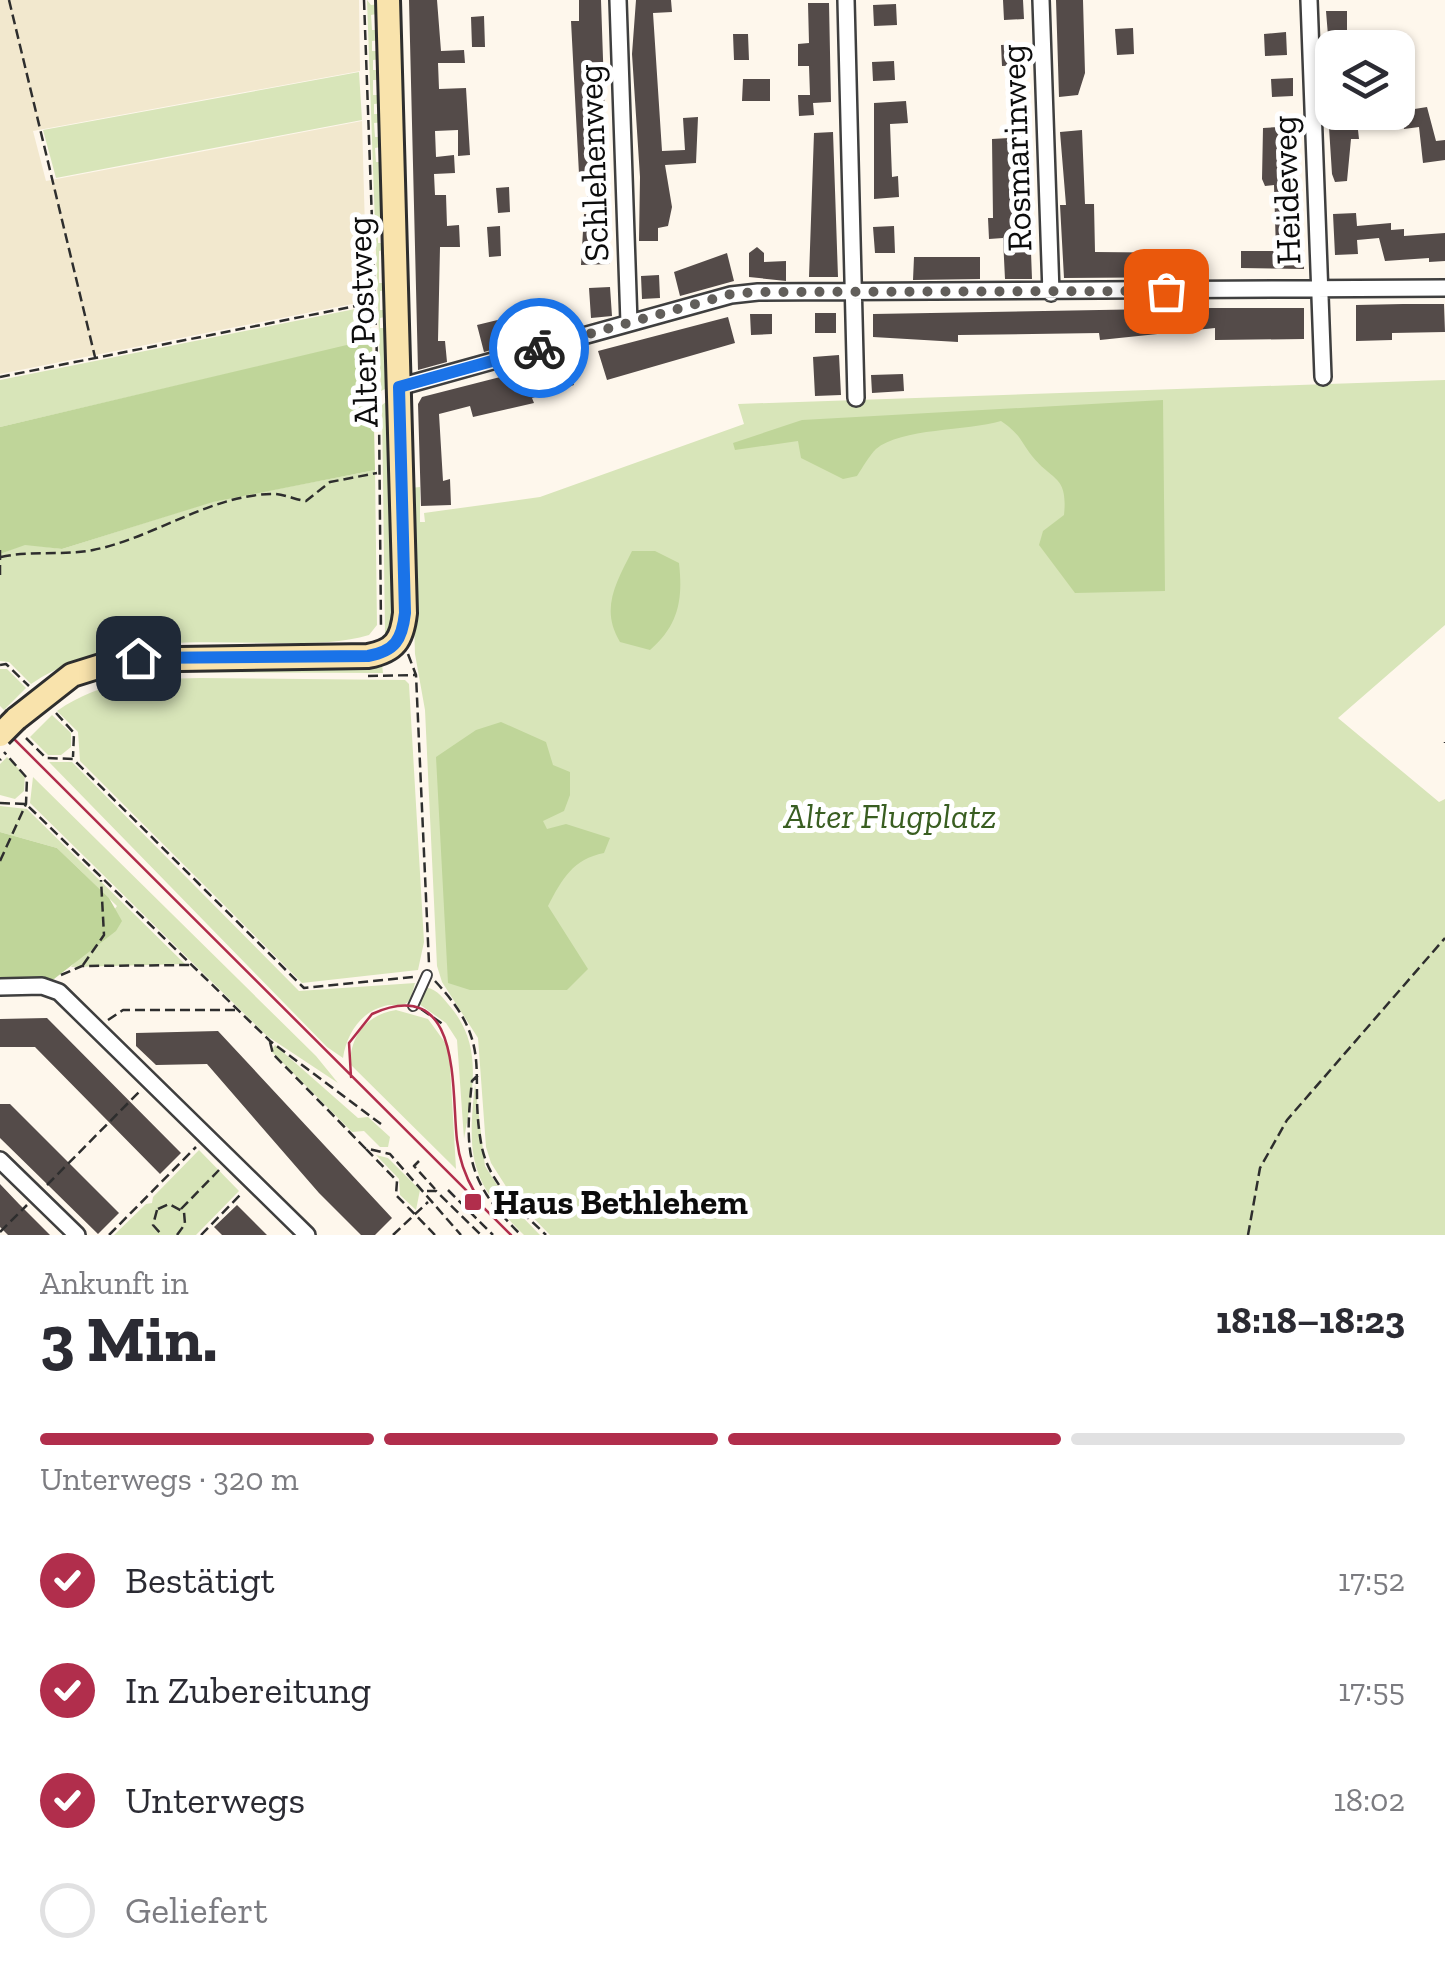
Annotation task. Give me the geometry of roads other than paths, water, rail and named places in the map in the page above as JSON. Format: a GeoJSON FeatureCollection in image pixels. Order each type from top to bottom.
{"type":"FeatureCollection","features":[{"type":"Feature","properties":{"kind":"main road","name":"Alter Postweg"},"geometry":{"type":"LineString","coordinates":[[13,729],[72,675],[120,660],[389,657],[405,613],[388,0]]}},
{"type":"Feature","properties":{"kind":"street","name":"Schlehenweg"},"geometry":{"type":"LineString","coordinates":[[618,0],[629,324]]}},
{"type":"Feature","properties":{"kind":"street"},"geometry":{"type":"LineString","coordinates":[[846,0],[856,398]]}},
{"type":"Feature","properties":{"kind":"street","name":"Rosmarinweg"},"geometry":{"type":"LineString","coordinates":[[1041,0],[1051,293]]}},
{"type":"Feature","properties":{"kind":"street","name":"Heideweg"},"geometry":{"type":"LineString","coordinates":[[1309,0],[1323,377]]}},
{"type":"Feature","properties":{"kind":"street"},"geometry":{"type":"LineString","coordinates":[[399,387],[731,294],[1445,288]]}},
{"type":"Feature","properties":{"kind":"street"},"geometry":{"type":"LineString","coordinates":[[0,987],[51,988],[100,1028],[307,1235]]}},
{"type":"Feature","properties":{"kind":"street"},"geometry":{"type":"LineString","coordinates":[[0,1160],[77,1235]]}},
{"type":"Feature","properties":{"kind":"lane"},"geometry":{"type":"LineString","coordinates":[[413,1006],[427,975]]}},
{"type":"Feature","properties":{"kind":"tram line"},"geometry":{"type":"LineString","coordinates":[[0,725],[511,1235]]}},
{"type":"Feature","properties":{"kind":"tram line"},"geometry":{"type":"LineString","coordinates":[[351,1077],[349,1043],[372,1014],[402,1006],[423,1009],[437,1023],[446,1043],[459,1154],[475,1193]]}},
{"type":"Feature","properties":{"kind":"place","name":"Haus Bethlehem"},"geometry":{"type":"Point","coordinates":[473,1202]}},
{"type":"Feature","properties":{"kind":"park label","name":"Alter Flugplatz"},"geometry":{"type":"Point","coordinates":[890,816]}}]}
